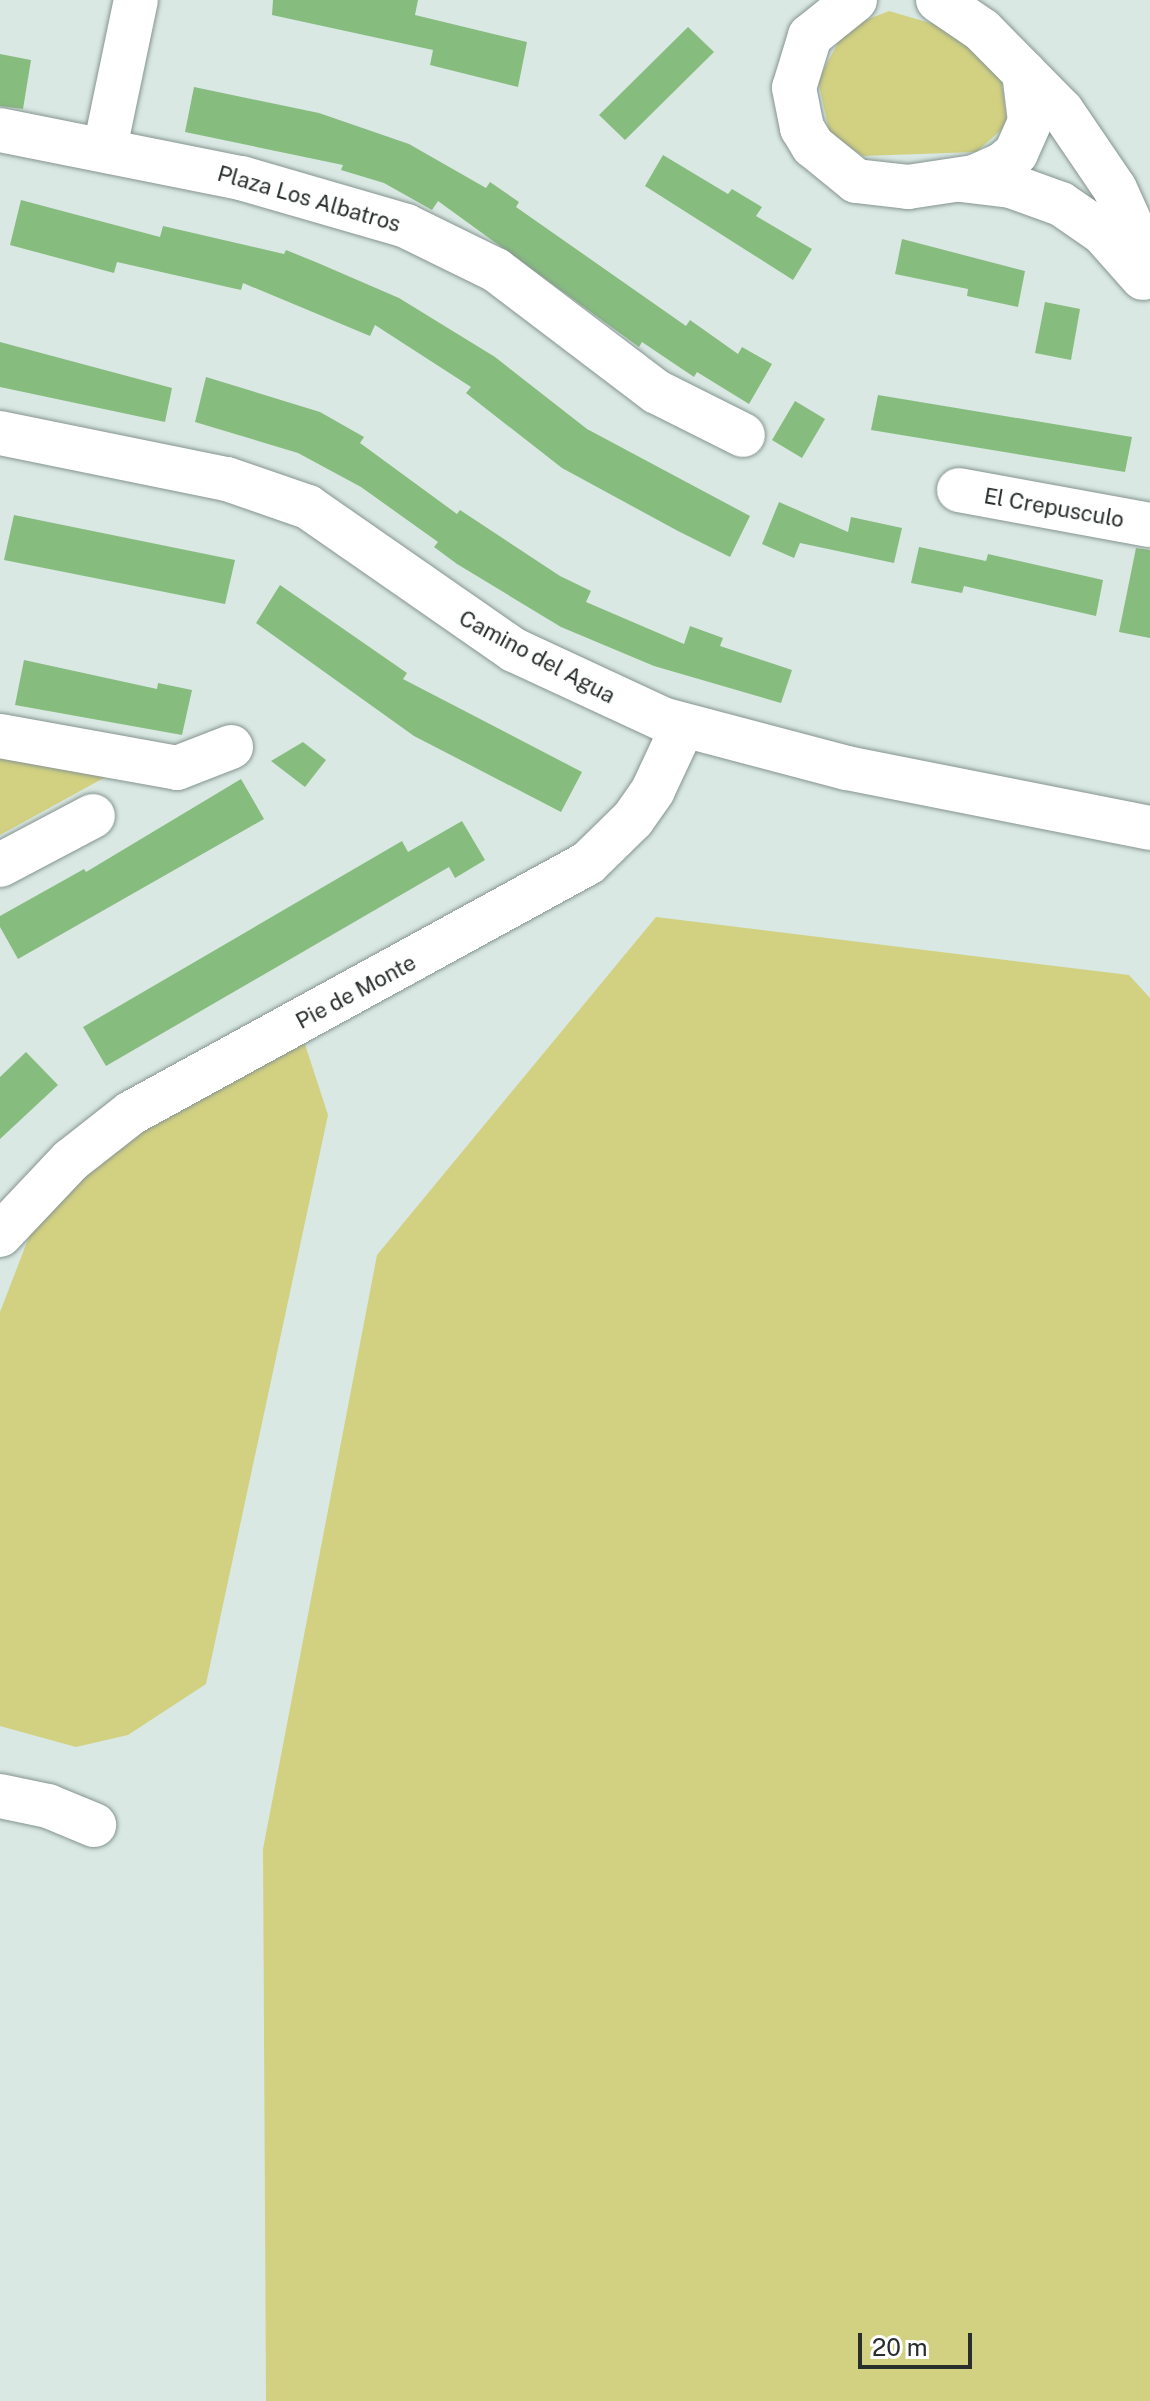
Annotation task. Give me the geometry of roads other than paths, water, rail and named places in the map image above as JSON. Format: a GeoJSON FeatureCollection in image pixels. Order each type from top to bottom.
{"type":"FeatureCollection","features":[{"type":"Feature","properties":{"kind":"street"},"geometry":{"type":"LineString","coordinates":[[105,148],[136,0]]}},
{"type":"Feature","properties":{"kind":"street"},"geometry":{"type":"LineString","coordinates":[[938,0],[982,30],[1062,111],[1094,156],[1150,267]]}},
{"type":"Feature","properties":{"kind":"street"},"geometry":{"type":"LineString","coordinates":[[846,2],[810,36],[796,69],[795,107],[813,146],[840,172],[872,186],[959,180],[1011,186],[1061,204],[1103,233],[1150,287]]}},
{"type":"Feature","properties":{"kind":"street"},"geometry":{"type":"LineString","coordinates":[[959,180],[1003,164],[1025,138],[1031,104],[1024,72]]}},
{"type":"Feature","properties":{"kind":"street","name":"Plaza Los Albatros"},"geometry":{"type":"LineString","coordinates":[[0,130],[105,148],[313,195],[452,246],[534,297],[657,392],[743,435]]}},
{"type":"Feature","properties":{"kind":"street","name":"Camino del Agua"},"geometry":{"type":"LineString","coordinates":[[0,433],[227,479],[295,502],[342,527],[461,618],[514,650],[609,698],[683,726],[847,768],[1150,828]]}},
{"type":"Feature","properties":{"kind":"street","name":"El Crepusculo"},"geometry":{"type":"LineString","coordinates":[[959,490],[1150,525]]}},
{"type":"Feature","properties":{"kind":"street","name":"Pie de Monte"},"geometry":{"type":"LineString","coordinates":[[0,1235],[71,1160],[131,1113],[588,863],[633,819],[653,790],[683,726]]}},
{"type":"Feature","properties":{"kind":"street"},"geometry":{"type":"LineString","coordinates":[[0,736],[177,768],[231,747]]}},
{"type":"Feature","properties":{"kind":"street"},"geometry":{"type":"LineString","coordinates":[[0,865],[93,816]]}},
{"type":"Feature","properties":{"kind":"street"},"geometry":{"type":"LineString","coordinates":[[0,1796],[48,1806],[94,1825]]}}]}
